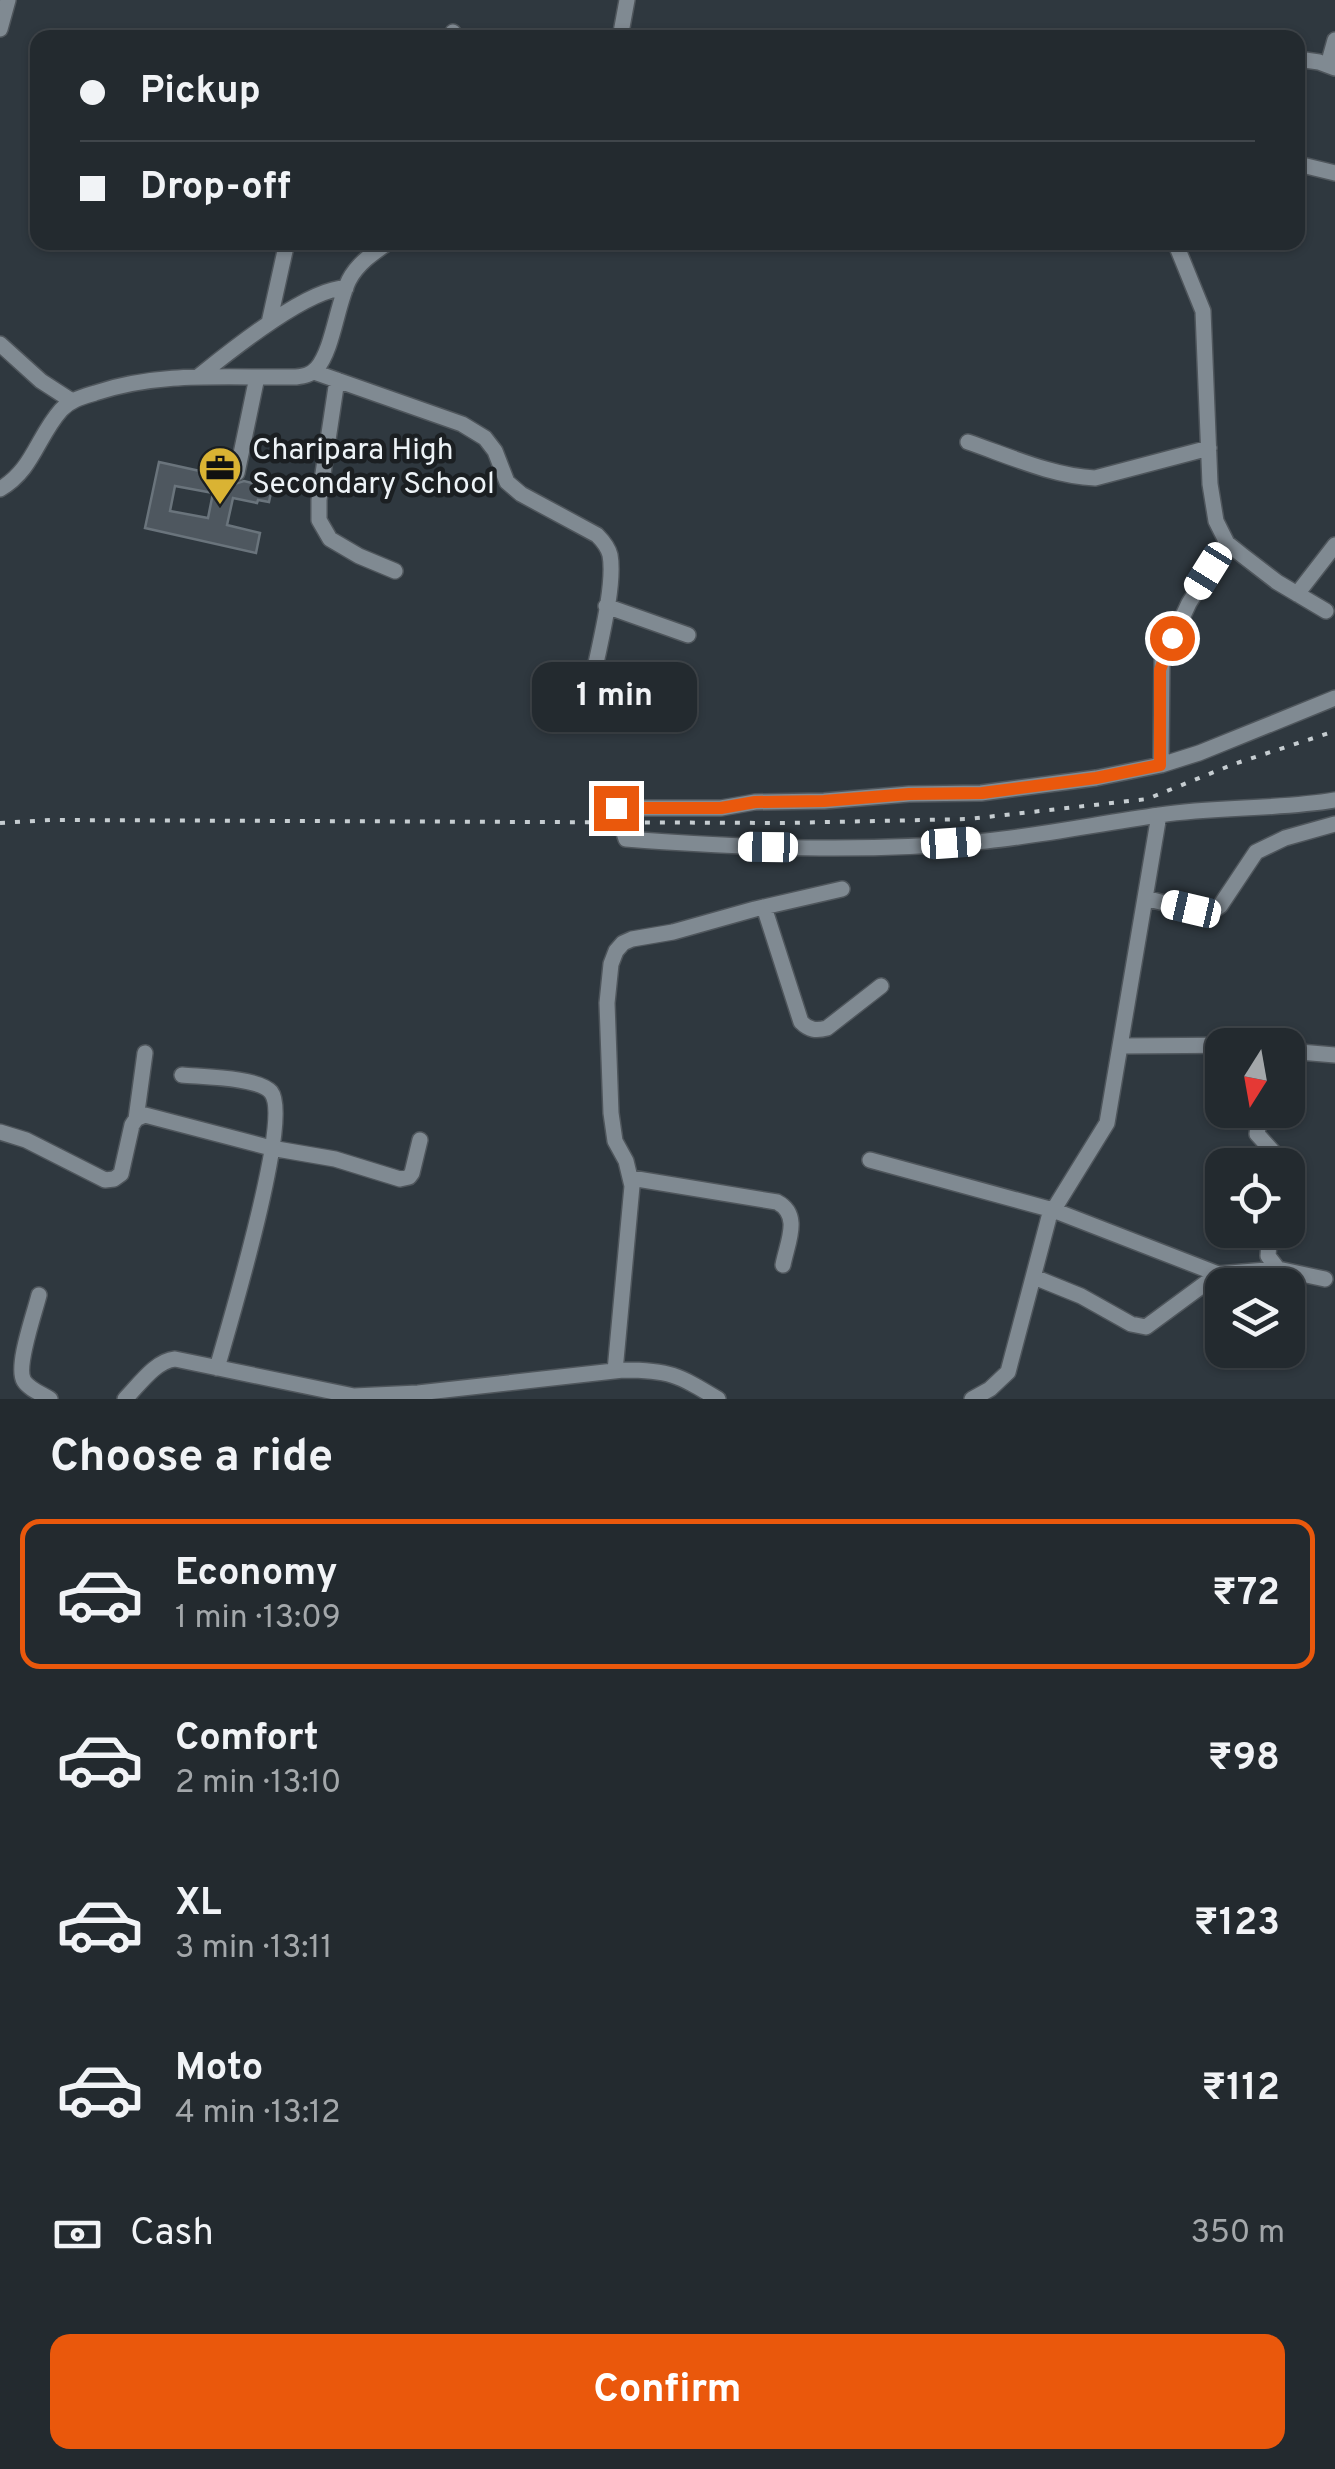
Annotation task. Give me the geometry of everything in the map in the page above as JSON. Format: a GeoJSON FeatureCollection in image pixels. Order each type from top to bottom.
{"type":"FeatureCollection","features":[{"type":"Feature","properties":{"kind":"street"},"geometry":{"type":"LineString","coordinates":[[621,30],[626,0]]}},
{"type":"Feature","properties":{"kind":"street"},"geometry":{"type":"LineString","coordinates":[[0,29],[4,6]]}},
{"type":"Feature","properties":{"kind":"street"},"geometry":{"type":"LineString","coordinates":[[1305,60],[1332,66],[1335,40]]}},
{"type":"Feature","properties":{"kind":"street"},"geometry":{"type":"LineString","coordinates":[[1305,166],[1335,173]]}},
{"type":"Feature","properties":{"kind":"street"},"geometry":{"type":"LineString","coordinates":[[269,322],[285,250]]}},
{"type":"Feature","properties":{"kind":"street"},"geometry":{"type":"LineString","coordinates":[[0,489],[22,472],[56,416],[72,401],[132,384],[198,376],[296,377],[314,372],[346,288],[362,262],[378,250]]}},
{"type":"Feature","properties":{"kind":"street"},"geometry":{"type":"LineString","coordinates":[[1182,250],[1203,311],[1216,522],[1227,543],[1276,582],[1326,611]]}},
{"type":"Feature","properties":{"kind":"street"},"geometry":{"type":"LineString","coordinates":[[198,376],[269,322],[321,294],[346,288]]}},
{"type":"Feature","properties":{"kind":"street"},"geometry":{"type":"LineString","coordinates":[[0,344],[33,374],[72,401]]}},
{"type":"Feature","properties":{"kind":"street"},"geometry":{"type":"LineString","coordinates":[[314,372],[462,424],[486,438],[507,482],[604,542],[610,553],[610,585],[590,692]]}},
{"type":"Feature","properties":{"kind":"street"},"geometry":{"type":"LineString","coordinates":[[237,474],[257,377]]}},
{"type":"Feature","properties":{"kind":"street"},"geometry":{"type":"LineString","coordinates":[[338,380],[319,500],[320,520],[330,539],[396,571]]}},
{"type":"Feature","properties":{"kind":"street"},"geometry":{"type":"LineString","coordinates":[[968,442],[1053,471],[1095,478],[1209,448]]}},
{"type":"Feature","properties":{"kind":"street"},"geometry":{"type":"LineString","coordinates":[[1160,765],[1162,661],[1189,603],[1227,543]]}},
{"type":"Feature","properties":{"kind":"street"},"geometry":{"type":"LineString","coordinates":[[1296,594],[1335,545]]}},
{"type":"Feature","properties":{"kind":"street"},"geometry":{"type":"LineString","coordinates":[[606,606],[688,635]]}},
{"type":"Feature","properties":{"kind":"street"},"geometry":{"type":"LineString","coordinates":[[1335,698],[1199,752],[1160,765],[1096,778],[982,793],[755,802],[721,808],[616,808],[626,839],[718,846],[880,847],[986,841],[1159,814],[1303,806],[1335,800]]}},
{"type":"Feature","properties":{"kind":"street"},"geometry":{"type":"LineString","coordinates":[[972,1399],[990,1390],[1008,1372],[1044,1232],[1053,1210],[1107,1123],[1159,814]]}},
{"type":"Feature","properties":{"kind":"street"},"geometry":{"type":"LineString","coordinates":[[1146,898],[1213,911],[1256,852],[1285,838],[1335,824]]}},
{"type":"Feature","properties":{"kind":"street"},"geometry":{"type":"LineString","coordinates":[[614,1371],[632,1197],[631,1178],[615,1141],[611,1114],[607,1003],[616,951],[632,939],[842,889]]}},
{"type":"Feature","properties":{"kind":"street"},"geometry":{"type":"LineString","coordinates":[[764,907],[801,1022],[807,1028],[828,1028],[881,986]]}},
{"type":"Feature","properties":{"kind":"street"},"geometry":{"type":"LineString","coordinates":[[1121,1046],[1205,1045]]}},
{"type":"Feature","properties":{"kind":"street"},"geometry":{"type":"LineString","coordinates":[[0,1132],[26,1140],[105,1180],[114,1179],[121,1174],[136,1119],[144,1053]]}},
{"type":"Feature","properties":{"kind":"street"},"geometry":{"type":"LineString","coordinates":[[1305,1053],[1335,1056]]}},
{"type":"Feature","properties":{"kind":"street"},"geometry":{"type":"LineString","coordinates":[[182,1076],[260,1085],[272,1093],[276,1122],[254,1231],[217,1368]]}},
{"type":"Feature","properties":{"kind":"street"},"geometry":{"type":"LineString","coordinates":[[136,1119],[153,1116],[400,1179],[412,1172],[420,1140]]}},
{"type":"Feature","properties":{"kind":"street"},"geometry":{"type":"LineString","coordinates":[[870,1160],[1053,1210],[1205,1269]]}},
{"type":"Feature","properties":{"kind":"street"},"geometry":{"type":"LineString","coordinates":[[631,1178],[786,1206],[792,1221],[782,1265]]}},
{"type":"Feature","properties":{"kind":"street"},"geometry":{"type":"LineString","coordinates":[[1305,1274],[1325,1278]]}},
{"type":"Feature","properties":{"kind":"street"},"geometry":{"type":"LineString","coordinates":[[1034,1277],[1081,1296],[1131,1324],[1146,1327],[1205,1284]]}},
{"type":"Feature","properties":{"kind":"street"},"geometry":{"type":"LineString","coordinates":[[39,1295],[21,1376],[26,1384],[50,1399]]}},
{"type":"Feature","properties":{"kind":"street"},"geometry":{"type":"LineString","coordinates":[[125,1399],[166,1360],[175,1359],[338,1394],[391,1396],[432,1395],[614,1371],[655,1370],[669,1372],[718,1399]]}},
{"type":"Feature","properties":{"kind":"building"},"geometry":{"type":"Polygon","coordinates":[[[159,462],[227,477],[234,484],[244,481],[272,488],[269,502],[233,498],[227,525],[260,533],[256,553],[145,528],[159,462]],[[175,486],[170,511],[208,518],[213,493],[175,486]]]}},
{"type":"Feature","properties":{"kind":"railway"},"geometry":{"type":"LineString","coordinates":[[0,823],[783,823],[969,819],[1147,799],[1234,764],[1335,731]]}},
{"type":"Feature","properties":{"kind":"place","name":"Charipara High Secondary School"},"geometry":{"type":"Point","coordinates":[220,506]}},
{"type":"Feature","properties":{"kind":"route"},"geometry":{"type":"LineString","coordinates":[[616,808],[721,808],[755,802],[982,793],[1160,765],[1160,670],[1172,638]]}}]}
